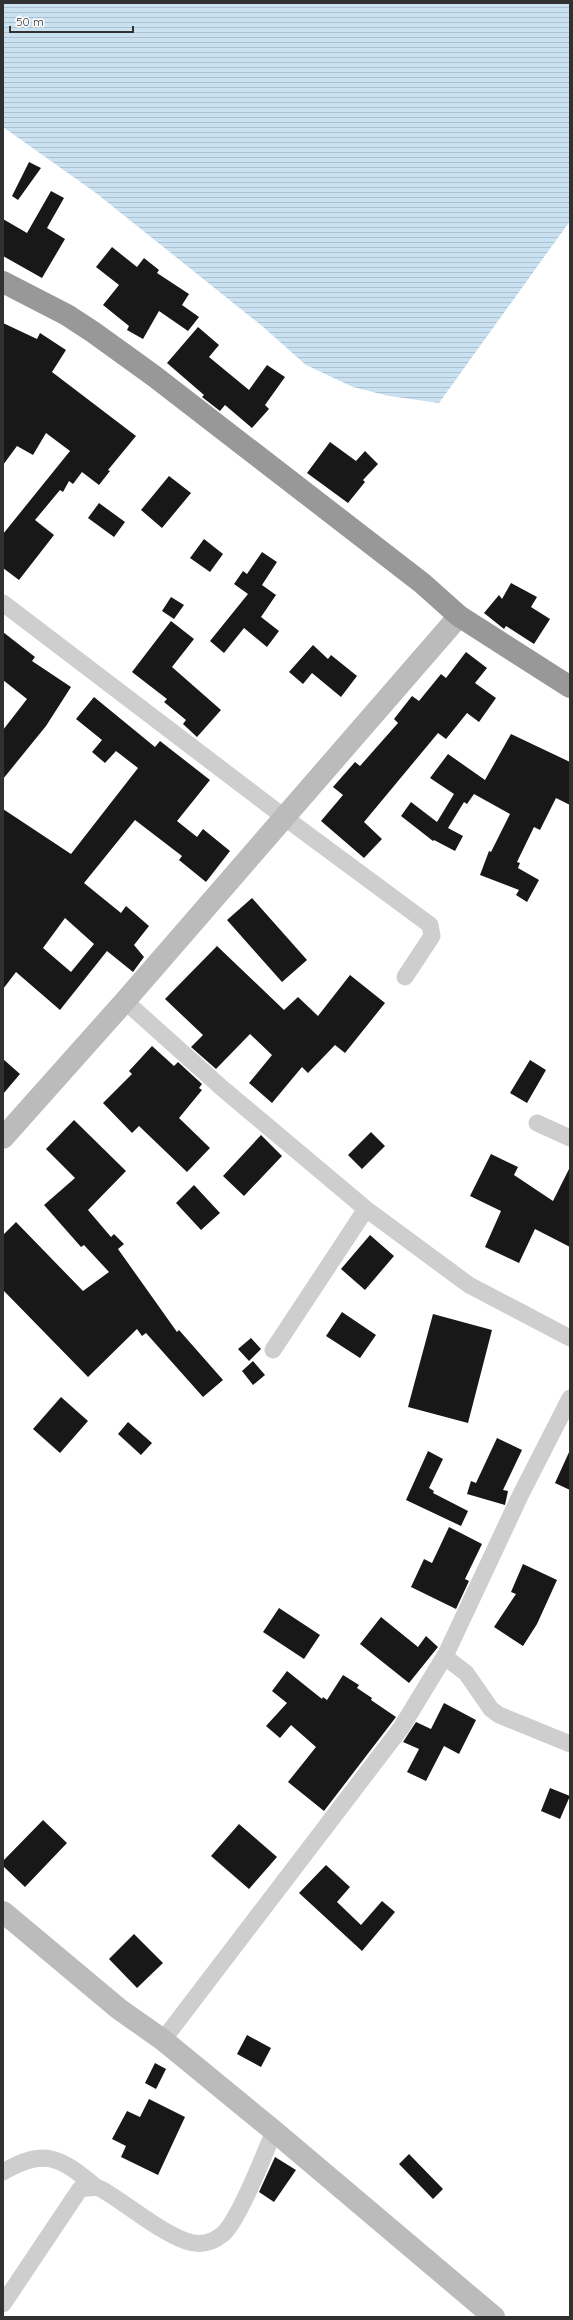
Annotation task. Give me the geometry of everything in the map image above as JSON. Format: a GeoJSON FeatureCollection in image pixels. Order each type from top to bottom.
{"type":"FeatureCollection","features":[{"type":"Feature","properties":{"kind":"highway"},"geometry":{"type":"LineString","coordinates":[[3,282],[67,315],[154,376],[422,583],[459,616],[570,687]]}},
{"type":"Feature","properties":{"kind":"main road"},"geometry":{"type":"LineString","coordinates":[[3,1138],[125,1002],[459,616]]}},
{"type":"Feature","properties":{"kind":"main road"},"geometry":{"type":"LineString","coordinates":[[3,1912],[113,2004],[163,2040],[274,2130],[494,2317]]}},
{"type":"Feature","properties":{"kind":"street"},"geometry":{"type":"LineString","coordinates":[[3,603],[284,817],[430,925],[432,936],[405,977]]}},
{"type":"Feature","properties":{"kind":"street"},"geometry":{"type":"LineString","coordinates":[[125,1002],[222,1088],[366,1208],[469,1285],[570,1338]]}},
{"type":"Feature","properties":{"kind":"street"},"geometry":{"type":"LineString","coordinates":[[537,1123],[570,1138]]}},
{"type":"Feature","properties":{"kind":"street"},"geometry":{"type":"LineString","coordinates":[[273,1350],[366,1208]]}},
{"type":"Feature","properties":{"kind":"street"},"geometry":{"type":"LineString","coordinates":[[163,2040],[401,1728],[445,1657],[520,1496],[570,1398]]}},
{"type":"Feature","properties":{"kind":"street"},"geometry":{"type":"LineString","coordinates":[[445,1657],[466,1673],[491,1709],[499,1715],[570,1744]]}},
{"type":"Feature","properties":{"kind":"street"},"geometry":{"type":"LineString","coordinates":[[3,2172],[19,2162],[33,2159],[58,2160],[71,2166],[96,2187],[168,2233],[190,2242],[206,2243],[219,2236],[230,2225],[258,2170],[274,2130]]}},
{"type":"Feature","properties":{"kind":"street"},"geometry":{"type":"LineString","coordinates":[[3,2304],[77,2192],[80,2189],[96,2187]]}},
{"type":"Feature","properties":{"kind":"water"},"geometry":{"type":"Polygon","coordinates":[[[3,3],[570,3],[570,221],[439,403],[389,396],[353,387],[306,365],[262,326],[96,193],[3,127],[3,3]]]}},
{"type":"Feature","properties":{"kind":"building"},"geometry":{"type":"Polygon","coordinates":[[[29,162],[41,168],[18,200],[12,196],[29,162]]]}},
{"type":"Feature","properties":{"kind":"building"},"geometry":{"type":"Polygon","coordinates":[[[51,191],[64,198],[47,228],[65,239],[42,278],[3,256],[3,219],[27,233],[51,191]]]}},
{"type":"Feature","properties":{"kind":"building"},"geometry":{"type":"Polygon","coordinates":[[[112,247],[137,267],[144,258],[159,270],[157,273],[189,294],[182,305],[199,317],[188,331],[159,311],[143,339],[127,330],[129,326],[103,305],[119,285],[96,267],[112,247]]]}},
{"type":"Feature","properties":{"kind":"building"},"geometry":{"type":"Polygon","coordinates":[[[3,323],[37,339],[40,333],[66,350],[52,372],[136,436],[108,470],[110,471],[99,485],[82,472],[73,484],[69,481],[63,492],[60,490],[35,520],[54,535],[19,580],[3,568],[3,534],[70,451],[46,433],[33,455],[17,446],[3,465],[3,323]]]}},
{"type":"Feature","properties":{"kind":"building"},"geometry":{"type":"Polygon","coordinates":[[[198,327],[219,345],[209,357],[249,390],[267,365],[285,377],[265,405],[269,409],[252,428],[225,405],[220,411],[202,397],[204,395],[167,363],[198,327]]]}},
{"type":"Feature","properties":{"kind":"building"},"geometry":{"type":"Polygon","coordinates":[[[330,442],[356,461],[365,451],[378,464],[363,480],[365,482],[348,503],[307,473],[330,442]]]}},
{"type":"Feature","properties":{"kind":"building"},"geometry":{"type":"Polygon","coordinates":[[[169,476],[191,493],[162,528],[141,510],[169,476]]]}},
{"type":"Feature","properties":{"kind":"building"},"geometry":{"type":"Polygon","coordinates":[[[99,503],[125,522],[114,537],[88,518],[99,503]]]}},
{"type":"Feature","properties":{"kind":"building"},"geometry":{"type":"Polygon","coordinates":[[[204,539],[223,554],[210,572],[190,558],[204,539]]]}},
{"type":"Feature","properties":{"kind":"building"},"geometry":{"type":"Polygon","coordinates":[[[262,552],[277,562],[262,585],[276,595],[261,617],[279,631],[267,647],[244,628],[224,653],[210,641],[248,594],[234,584],[243,571],[247,574],[262,552]]]}},
{"type":"Feature","properties":{"kind":"building"},"geometry":{"type":"Polygon","coordinates":[[[511,583],[537,597],[531,607],[550,619],[534,644],[506,626],[504,629],[484,613],[499,595],[502,599],[511,583]]]}},
{"type":"Feature","properties":{"kind":"building"},"geometry":{"type":"Polygon","coordinates":[[[171,597],[184,605],[174,619],[162,611],[171,597]]]}},
{"type":"Feature","properties":{"kind":"building"},"geometry":{"type":"Polygon","coordinates":[[[171,621],[194,639],[172,667],[221,710],[197,737],[183,724],[186,720],[164,702],[167,699],[132,672],[171,621]]]}},
{"type":"Feature","properties":{"kind":"building"},"geometry":{"type":"Polygon","coordinates":[[[3,632],[35,657],[32,661],[71,687],[46,726],[3,779],[3,730],[27,699],[3,680],[3,632]]]}},
{"type":"Feature","properties":{"kind":"building"},"geometry":{"type":"Polygon","coordinates":[[[313,645],[328,659],[331,655],[357,676],[341,697],[312,673],[303,684],[289,672],[313,645]]]}},
{"type":"Feature","properties":{"kind":"building"},"geometry":{"type":"Polygon","coordinates":[[[466,652],[487,668],[475,683],[496,698],[479,722],[467,713],[446,739],[438,733],[364,822],[382,839],[364,858],[321,821],[343,795],[333,787],[355,762],[360,766],[398,723],[394,719],[412,696],[419,701],[441,674],[446,678],[466,652]]]}},
{"type":"Feature","properties":{"kind":"building"},"geometry":{"type":"Polygon","coordinates":[[[94,697],[155,747],[160,741],[210,780],[177,821],[197,837],[203,829],[230,851],[206,882],[179,860],[182,856],[135,820],[84,883],[121,913],[126,906],[149,926],[134,945],[144,957],[133,972],[107,951],[60,1010],[16,972],[3,989],[3,809],[71,854],[138,768],[116,751],[105,763],[92,752],[102,740],[76,719],[94,697]],[[65,918],[43,948],[71,972],[94,944],[65,918]]]}},
{"type":"Feature","properties":{"kind":"building"},"geometry":{"type":"Polygon","coordinates":[[[511,734],[570,762],[570,805],[556,798],[540,830],[534,827],[517,862],[520,863],[518,868],[539,880],[527,902],[516,895],[519,890],[480,875],[489,851],[491,852],[510,814],[474,794],[467,804],[464,802],[448,828],[463,836],[455,851],[434,840],[433,841],[401,816],[411,802],[437,822],[454,794],[430,778],[448,754],[485,780],[511,734]]]}},
{"type":"Feature","properties":{"kind":"building"},"geometry":{"type":"Polygon","coordinates":[[[252,898],[307,960],[282,982],[227,920],[252,898]]]}},
{"type":"Feature","properties":{"kind":"building"},"geometry":{"type":"Polygon","coordinates":[[[217,946],[284,1010],[298,997],[318,1016],[350,975],[385,1003],[345,1053],[335,1045],[308,1073],[302,1067],[272,1103],[249,1083],[272,1055],[250,1034],[216,1069],[191,1047],[203,1035],[165,999],[217,946]]]}},
{"type":"Feature","properties":{"kind":"building"},"geometry":{"type":"Polygon","coordinates":[[[152,1046],[174,1066],[178,1062],[202,1084],[199,1088],[202,1090],[179,1118],[210,1148],[187,1172],[139,1126],[132,1133],[103,1103],[132,1074],[129,1071],[152,1046]]]}},
{"type":"Feature","properties":{"kind":"building"},"geometry":{"type":"Polygon","coordinates":[[[3,1059],[20,1074],[3,1094],[3,1059]]]}},
{"type":"Feature","properties":{"kind":"building"},"geometry":{"type":"Polygon","coordinates":[[[530,1060],[546,1070],[527,1103],[510,1093],[530,1060]]]}},
{"type":"Feature","properties":{"kind":"building"},"geometry":{"type":"Polygon","coordinates":[[[74,1120],[126,1171],[88,1210],[111,1237],[114,1234],[124,1244],[118,1249],[177,1332],[179,1330],[223,1380],[203,1397],[146,1333],[142,1336],[137,1329],[88,1377],[3,1290],[3,1235],[16,1222],[83,1291],[109,1272],[84,1245],[81,1247],[44,1205],[75,1178],[46,1149],[74,1120]]]}},
{"type":"Feature","properties":{"kind":"building"},"geometry":{"type":"Polygon","coordinates":[[[371,1132],[385,1146],[362,1169],[348,1155],[371,1132]]]}},
{"type":"Feature","properties":{"kind":"building"},"geometry":{"type":"Polygon","coordinates":[[[261,1135],[282,1156],[244,1196],[223,1176],[261,1135]]]}},
{"type":"Feature","properties":{"kind":"building"},"geometry":{"type":"Polygon","coordinates":[[[491,1154],[518,1167],[514,1175],[553,1201],[570,1167],[570,1247],[535,1229],[519,1263],[485,1247],[501,1211],[470,1196],[491,1154]]]}},
{"type":"Feature","properties":{"kind":"building"},"geometry":{"type":"Polygon","coordinates":[[[194,1185],[220,1213],[201,1230],[176,1203],[194,1185]]]}},
{"type":"Feature","properties":{"kind":"building"},"geometry":{"type":"Polygon","coordinates":[[[370,1235],[394,1256],[365,1290],[341,1269],[370,1235]]]}},
{"type":"Feature","properties":{"kind":"building"},"geometry":{"type":"Polygon","coordinates":[[[342,1312],[376,1335],[360,1358],[326,1336],[342,1312]]]}},
{"type":"Feature","properties":{"kind":"building"},"geometry":{"type":"Polygon","coordinates":[[[433,1314],[492,1330],[468,1423],[408,1407],[433,1314]]]}},
{"type":"Feature","properties":{"kind":"building"},"geometry":{"type":"Polygon","coordinates":[[[251,1338],[261,1349],[249,1361],[238,1349],[251,1338]]]}},
{"type":"Feature","properties":{"kind":"building"},"geometry":{"type":"Polygon","coordinates":[[[253,1361],[265,1375],[253,1385],[242,1371],[253,1361]]]}},
{"type":"Feature","properties":{"kind":"building"},"geometry":{"type":"Polygon","coordinates":[[[61,1397],[88,1421],[60,1453],[33,1429],[61,1397]]]}},
{"type":"Feature","properties":{"kind":"building"},"geometry":{"type":"Polygon","coordinates":[[[128,1422],[152,1443],[141,1455],[118,1434],[128,1422]]]}},
{"type":"Feature","properties":{"kind":"building"},"geometry":{"type":"Polygon","coordinates":[[[497,1438],[522,1450],[503,1490],[508,1491],[505,1505],[467,1494],[471,1481],[476,1483],[497,1438]]]}},
{"type":"Feature","properties":{"kind":"building"},"geometry":{"type":"Polygon","coordinates":[[[570,1450],[570,1490],[555,1483],[570,1450]]]}},
{"type":"Feature","properties":{"kind":"building"},"geometry":{"type":"Polygon","coordinates":[[[428,1451],[443,1459],[429,1488],[434,1491],[433,1493],[468,1511],[461,1526],[406,1500],[428,1451]]]}},
{"type":"Feature","properties":{"kind":"building"},"geometry":{"type":"Polygon","coordinates":[[[449,1527],[482,1544],[465,1579],[469,1581],[456,1609],[411,1587],[424,1559],[432,1563],[449,1527]]]}},
{"type":"Feature","properties":{"kind":"building"},"geometry":{"type":"Polygon","coordinates":[[[523,1564],[557,1580],[537,1624],[523,1646],[494,1627],[516,1594],[511,1592],[523,1564]]]}},
{"type":"Feature","properties":{"kind":"building"},"geometry":{"type":"Polygon","coordinates":[[[279,1608],[320,1635],[304,1659],[263,1632],[279,1608]]]}},
{"type":"Feature","properties":{"kind":"building"},"geometry":{"type":"Polygon","coordinates":[[[381,1617],[418,1647],[426,1636],[438,1647],[409,1683],[360,1644],[381,1617]]]}},
{"type":"Feature","properties":{"kind":"building"},"geometry":{"type":"Polygon","coordinates":[[[287,1671],[322,1699],[323,1697],[327,1700],[343,1675],[359,1685],[357,1688],[372,1698],[371,1700],[396,1717],[324,1811],[288,1782],[316,1747],[291,1725],[280,1738],[266,1726],[287,1703],[272,1691],[287,1671]]]}},
{"type":"Feature","properties":{"kind":"building"},"geometry":{"type":"Polygon","coordinates":[[[444,1703],[476,1720],[459,1754],[444,1746],[426,1781],[407,1772],[419,1749],[403,1742],[416,1722],[431,1729],[444,1703]]]}},
{"type":"Feature","properties":{"kind":"building"},"geometry":{"type":"Polygon","coordinates":[[[550,1788],[570,1796],[560,1819],[541,1811],[550,1788]]]}},
{"type":"Feature","properties":{"kind":"building"},"geometry":{"type":"Polygon","coordinates":[[[43,1820],[67,1843],[25,1887],[3,1866],[3,1861],[43,1820]]]}},
{"type":"Feature","properties":{"kind":"building"},"geometry":{"type":"Polygon","coordinates":[[[239,1824],[277,1857],[249,1889],[211,1856],[239,1824]]]}},
{"type":"Feature","properties":{"kind":"building"},"geometry":{"type":"Polygon","coordinates":[[[326,1865],[350,1887],[337,1902],[361,1925],[382,1901],[395,1912],[362,1951],[299,1893],[326,1865]]]}},
{"type":"Feature","properties":{"kind":"building"},"geometry":{"type":"Polygon","coordinates":[[[134,1934],[163,1963],[137,1988],[109,1959],[134,1934]]]}},
{"type":"Feature","properties":{"kind":"building"},"geometry":{"type":"Polygon","coordinates":[[[247,2035],[271,2048],[261,2067],[237,2054],[247,2035]]]}},
{"type":"Feature","properties":{"kind":"building"},"geometry":{"type":"Polygon","coordinates":[[[155,2063],[166,2069],[156,2089],[145,2083],[155,2063]]]}},
{"type":"Feature","properties":{"kind":"building"},"geometry":{"type":"Polygon","coordinates":[[[149,2099],[185,2117],[158,2175],[121,2157],[126,2146],[112,2139],[127,2111],[140,2117],[149,2099]]]}},
{"type":"Feature","properties":{"kind":"building"},"geometry":{"type":"Polygon","coordinates":[[[409,2154],[443,2189],[433,2199],[399,2164],[409,2154]]]}},
{"type":"Feature","properties":{"kind":"building"},"geometry":{"type":"Polygon","coordinates":[[[275,2157],[296,2170],[274,2202],[259,2192],[275,2157]]]}}]}
